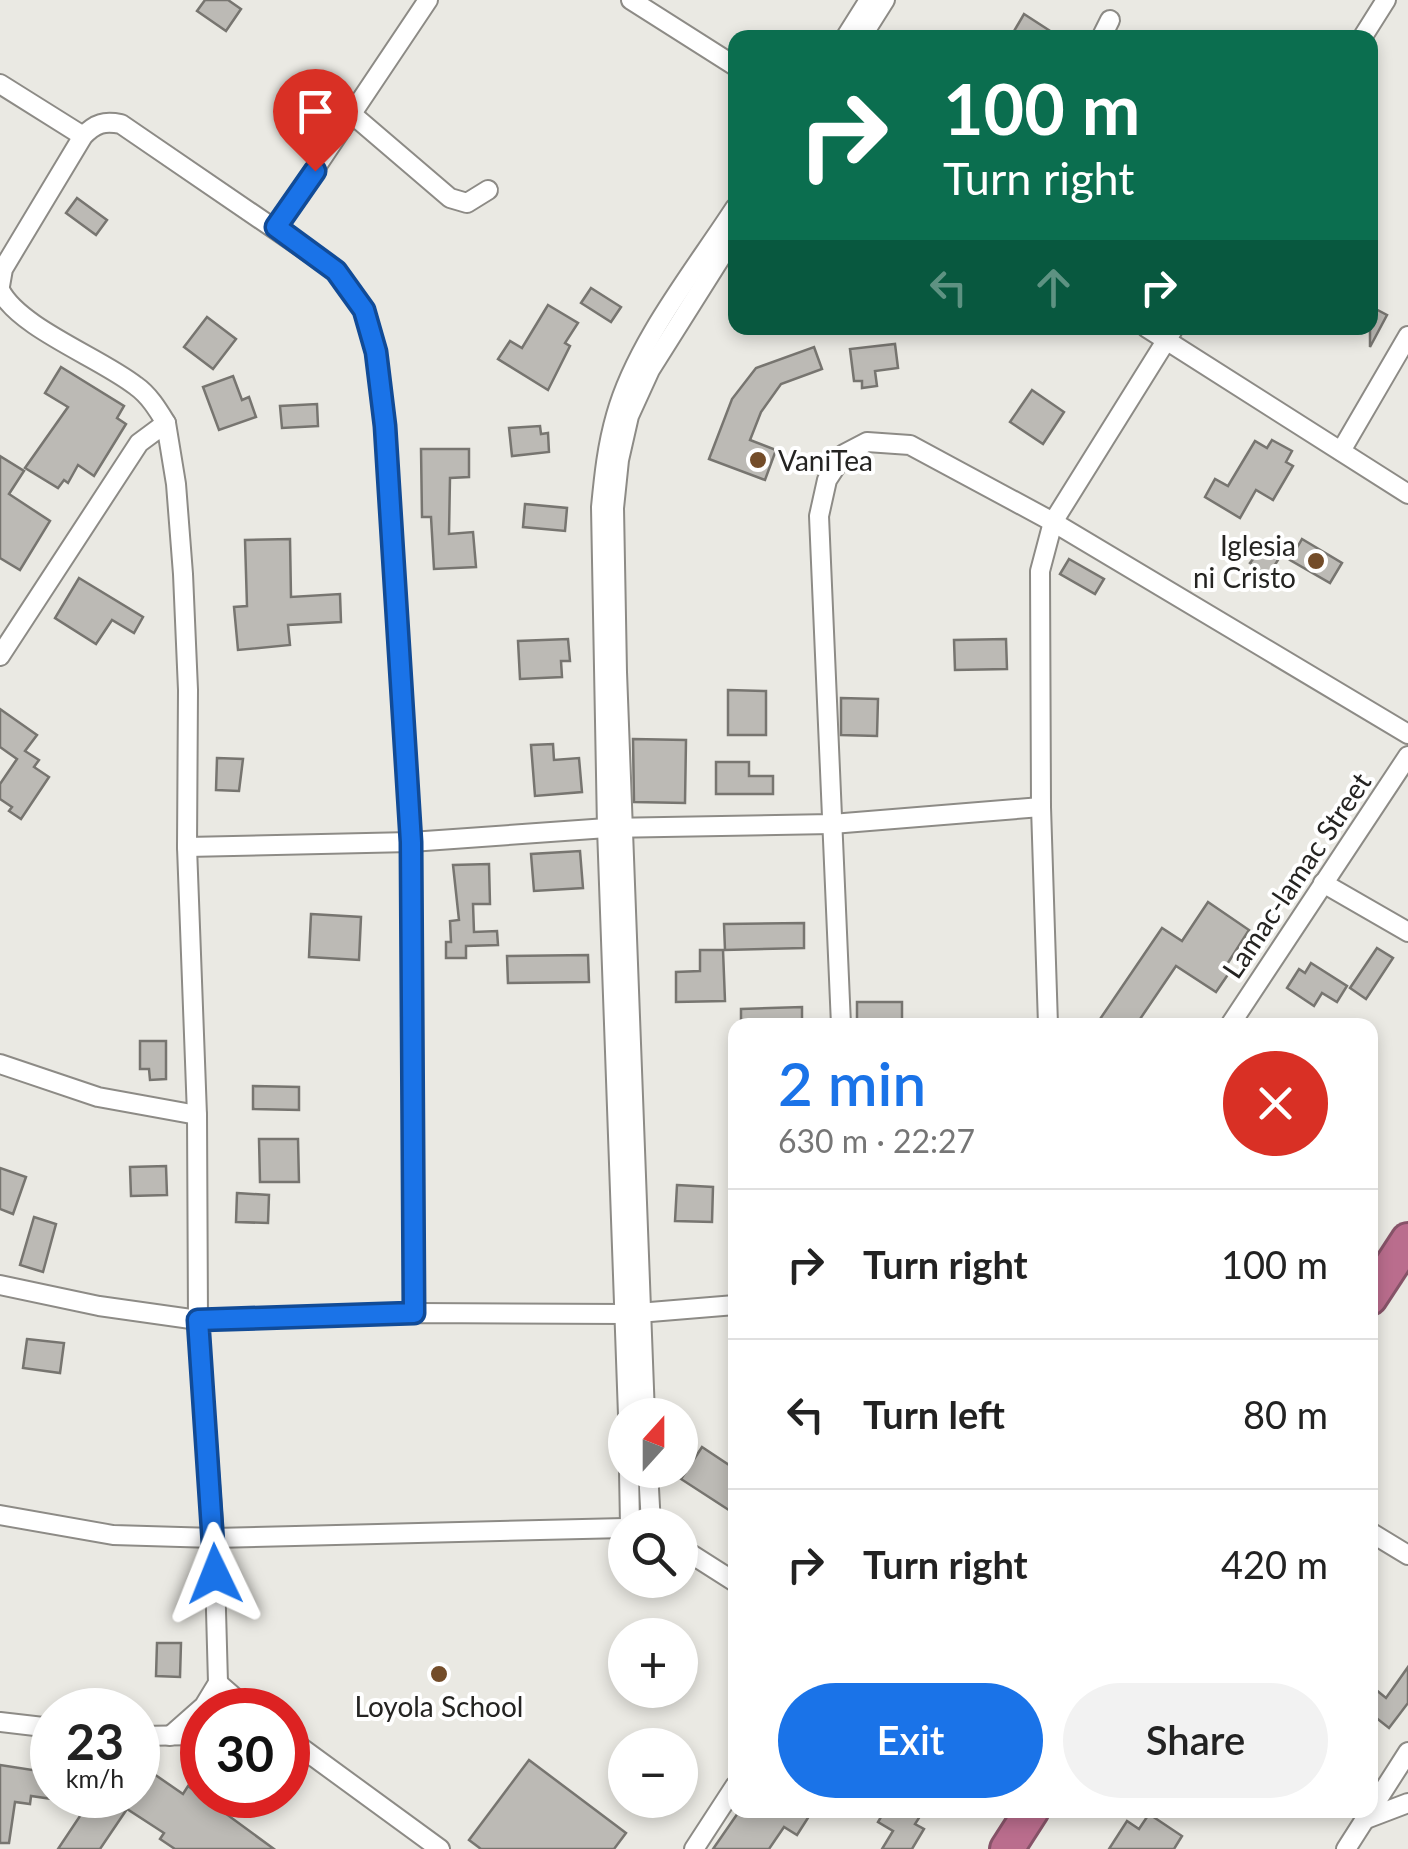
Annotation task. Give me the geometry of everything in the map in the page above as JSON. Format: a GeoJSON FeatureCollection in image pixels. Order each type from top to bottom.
{"type":"FeatureCollection","features":[{"type":"Feature","properties":{"kind":"highway"},"geometry":{"type":"LineString","coordinates":[[1378,1286],[1408,1240]]}},
{"type":"Feature","properties":{"kind":"highway"},"geometry":{"type":"LineString","coordinates":[[1007,1849],[1027,1818]]}},
{"type":"Feature","properties":{"kind":"street"},"geometry":{"type":"LineString","coordinates":[[276,227],[428,0]]}},
{"type":"Feature","properties":{"kind":"street"},"geometry":{"type":"LineString","coordinates":[[851,30],[870,0]]}},
{"type":"Feature","properties":{"kind":"street"},"geometry":{"type":"LineString","coordinates":[[866,30],[885,0]]}},
{"type":"Feature","properties":{"kind":"street"},"geometry":{"type":"LineString","coordinates":[[1367,30],[1386,0]]}},
{"type":"Feature","properties":{"kind":"street"},"geometry":{"type":"LineString","coordinates":[[640,2],[728,61]]}},
{"type":"Feature","properties":{"kind":"street"},"geometry":{"type":"LineString","coordinates":[[0,84],[83,136]]}},
{"type":"Feature","properties":{"kind":"street"},"geometry":{"type":"LineString","coordinates":[[353,115],[450,198],[468,203],[488,190]]}},
{"type":"Feature","properties":{"kind":"street"},"geometry":{"type":"LineString","coordinates":[[170,1736],[204,1706],[218,1683],[214,1538],[198,1320],[197,1115],[187,847],[188,690],[176,484],[166,423],[139,387],[7,304],[0,288],[3,269],[83,136],[94,125],[106,121],[122,124],[336,271],[364,310],[376,352],[385,426],[411,842],[414,1313]]}},
{"type":"Feature","properties":{"kind":"street"},"geometry":{"type":"LineString","coordinates":[[665,331],[728,220]]}},
{"type":"Feature","properties":{"kind":"street"},"geometry":{"type":"LineString","coordinates":[[643,1398],[633,1314],[609,563],[601,507],[616,412],[636,365],[728,245]]}},
{"type":"Feature","properties":{"kind":"street"},"geometry":{"type":"LineString","coordinates":[[1048,1018],[1040,571],[1053,522],[1169,335]]}},
{"type":"Feature","properties":{"kind":"street"},"geometry":{"type":"LineString","coordinates":[[1171,335],[1340,452],[1408,494]]}},
{"type":"Feature","properties":{"kind":"street"},"geometry":{"type":"LineString","coordinates":[[1340,452],[1408,336]]}},
{"type":"Feature","properties":{"kind":"street"},"geometry":{"type":"LineString","coordinates":[[0,656],[140,444],[166,423]]}},
{"type":"Feature","properties":{"kind":"street"},"geometry":{"type":"LineString","coordinates":[[841,1018],[819,516],[827,480],[844,454],[867,442],[910,445],[1053,522],[1408,734]]}},
{"type":"Feature","properties":{"kind":"street","name":"Lamac-lamac Street"},"geometry":{"type":"LineString","coordinates":[[1235,1018],[1408,756]]}},
{"type":"Feature","properties":{"kind":"street"},"geometry":{"type":"LineString","coordinates":[[187,847],[411,842],[616,828],[832,824],[1042,806]]}},
{"type":"Feature","properties":{"kind":"street"},"geometry":{"type":"LineString","coordinates":[[1323,882],[1408,932]]}},
{"type":"Feature","properties":{"kind":"street"},"geometry":{"type":"LineString","coordinates":[[0,1064],[98,1097],[197,1115]]}},
{"type":"Feature","properties":{"kind":"street"},"geometry":{"type":"LineString","coordinates":[[0,1286],[198,1320],[414,1313],[633,1314],[728,1306]]}},
{"type":"Feature","properties":{"kind":"street"},"geometry":{"type":"LineString","coordinates":[[629,1398],[633,1314]]}},
{"type":"Feature","properties":{"kind":"street"},"geometry":{"type":"LineString","coordinates":[[0,1515],[113,1535],[214,1538],[608,1527]]}},
{"type":"Feature","properties":{"kind":"street"},"geometry":{"type":"LineString","coordinates":[[1378,1537],[1408,1555]]}},
{"type":"Feature","properties":{"kind":"street"},"geometry":{"type":"LineString","coordinates":[[698,1558],[728,1578]]}},
{"type":"Feature","properties":{"kind":"street"},"geometry":{"type":"LineString","coordinates":[[218,1683],[224,1688]]}},
{"type":"Feature","properties":{"kind":"street"},"geometry":{"type":"LineString","coordinates":[[0,1722],[30,1725]]}},
{"type":"Feature","properties":{"kind":"street"},"geometry":{"type":"LineString","coordinates":[[160,1736],[180,1735]]}},
{"type":"Feature","properties":{"kind":"street"},"geometry":{"type":"LineString","coordinates":[[1378,1800],[1408,1752]]}},
{"type":"Feature","properties":{"kind":"street"},"geometry":{"type":"LineString","coordinates":[[310,1754],[440,1849]]}},
{"type":"Feature","properties":{"kind":"street"},"geometry":{"type":"LineString","coordinates":[[694,1849],[728,1797]]}},
{"type":"Feature","properties":{"kind":"street"},"geometry":{"type":"LineString","coordinates":[[1378,1814],[1408,1803]]}},
{"type":"Feature","properties":{"kind":"street"},"geometry":{"type":"LineString","coordinates":[[1346,1849],[1366,1819]]}},
{"type":"Feature","properties":{"kind":"building"},"geometry":{"type":"Polygon","coordinates":[[[205,0],[228,0],[241,9],[226,31],[197,11],[205,0]]]}},
{"type":"Feature","properties":{"kind":"building"},"geometry":{"type":"Polygon","coordinates":[[[1024,14],[1049,30],[1015,30],[1024,14]]]}},
{"type":"Feature","properties":{"kind":"building"},"geometry":{"type":"Polygon","coordinates":[[[77,198],[107,220],[96,235],[66,213],[77,198]]]}},
{"type":"Feature","properties":{"kind":"building"},"geometry":{"type":"Polygon","coordinates":[[[591,288],[621,307],[611,322],[581,303],[591,288]]]}},
{"type":"Feature","properties":{"kind":"building"},"geometry":{"type":"Polygon","coordinates":[[[548,305],[578,323],[565,343],[570,346],[548,390],[498,359],[510,341],[522,348],[548,305]]]}},
{"type":"Feature","properties":{"kind":"building"},"geometry":{"type":"Polygon","coordinates":[[[1378,310],[1387,315],[1378,332],[1378,310]]]}},
{"type":"Feature","properties":{"kind":"building"},"geometry":{"type":"Polygon","coordinates":[[[207,317],[236,339],[213,369],[184,347],[207,317]]]}},
{"type":"Feature","properties":{"kind":"building"},"geometry":{"type":"Polygon","coordinates":[[[895,344],[898,368],[875,371],[877,386],[862,388],[862,381],[854,381],[850,349],[895,344]]]}},
{"type":"Feature","properties":{"kind":"building"},"geometry":{"type":"Polygon","coordinates":[[[814,347],[822,369],[781,384],[761,412],[750,440],[776,450],[765,480],[709,459],[732,399],[756,368],[814,347]]]}},
{"type":"Feature","properties":{"kind":"building"},"geometry":{"type":"Polygon","coordinates":[[[61,367],[124,406],[117,418],[126,424],[94,476],[78,465],[68,483],[64,480],[58,488],[25,468],[68,407],[45,393],[61,367]]]}},
{"type":"Feature","properties":{"kind":"building"},"geometry":{"type":"Polygon","coordinates":[[[233,376],[242,400],[249,397],[256,417],[219,430],[203,387],[233,376]]]}},
{"type":"Feature","properties":{"kind":"building"},"geometry":{"type":"Polygon","coordinates":[[[1032,390],[1064,412],[1043,444],[1010,422],[1032,390]]]}},
{"type":"Feature","properties":{"kind":"building"},"geometry":{"type":"Polygon","coordinates":[[[317,404],[318,426],[282,428],[280,406],[317,404]]]}},
{"type":"Feature","properties":{"kind":"building"},"geometry":{"type":"Polygon","coordinates":[[[540,426],[541,434],[548,433],[549,452],[512,456],[509,428],[540,426]]]}},
{"type":"Feature","properties":{"kind":"building"},"geometry":{"type":"Polygon","coordinates":[[[1272,440],[1292,451],[1286,462],[1293,466],[1273,500],[1256,490],[1240,518],[1205,497],[1215,479],[1228,486],[1255,441],[1267,448],[1272,440]]]}},
{"type":"Feature","properties":{"kind":"building"},"geometry":{"type":"Polygon","coordinates":[[[421,449],[469,449],[469,477],[450,478],[449,534],[473,532],[476,567],[434,569],[431,517],[422,517],[421,449]]]}},
{"type":"Feature","properties":{"kind":"building"},"geometry":{"type":"Polygon","coordinates":[[[0,456],[24,471],[9,494],[50,521],[20,570],[0,558],[0,456]]]}},
{"type":"Feature","properties":{"kind":"building"},"geometry":{"type":"Polygon","coordinates":[[[525,504],[567,508],[565,531],[523,527],[525,504]]]}},
{"type":"Feature","properties":{"kind":"building"},"geometry":{"type":"Polygon","coordinates":[[[290,539],[291,597],[340,594],[341,622],[288,625],[290,645],[238,650],[234,607],[247,606],[245,540],[290,539]]]}},
{"type":"Feature","properties":{"kind":"building"},"geometry":{"type":"Polygon","coordinates":[[[1302,539],[1342,563],[1330,583],[1290,560],[1302,539]]]}},
{"type":"Feature","properties":{"kind":"building"},"geometry":{"type":"Polygon","coordinates":[[[1261,549],[1278,560],[1268,576],[1250,563],[1261,549]]]}},
{"type":"Feature","properties":{"kind":"building"},"geometry":{"type":"Polygon","coordinates":[[[1069,559],[1104,579],[1095,594],[1060,574],[1069,559]]]}},
{"type":"Feature","properties":{"kind":"building"},"geometry":{"type":"Polygon","coordinates":[[[79,578],[143,617],[134,633],[112,620],[96,644],[55,618],[79,578]]]}},
{"type":"Feature","properties":{"kind":"building"},"geometry":{"type":"Polygon","coordinates":[[[568,639],[570,661],[561,661],[562,677],[520,679],[518,641],[568,639]]]}},
{"type":"Feature","properties":{"kind":"building"},"geometry":{"type":"Polygon","coordinates":[[[1006,639],[1007,669],[955,670],[954,640],[1006,639]]]}},
{"type":"Feature","properties":{"kind":"building"},"geometry":{"type":"Polygon","coordinates":[[[728,690],[766,691],[766,735],[728,735],[728,690]]]}},
{"type":"Feature","properties":{"kind":"building"},"geometry":{"type":"Polygon","coordinates":[[[841,698],[878,699],[877,736],[841,735],[841,698]]]}},
{"type":"Feature","properties":{"kind":"building"},"geometry":{"type":"Polygon","coordinates":[[[0,709],[37,735],[25,751],[39,760],[34,767],[49,777],[21,819],[0,799],[0,784],[17,759],[0,747],[0,709]]]}},
{"type":"Feature","properties":{"kind":"building"},"geometry":{"type":"Polygon","coordinates":[[[633,739],[686,740],[685,803],[634,802],[633,739]]]}},
{"type":"Feature","properties":{"kind":"building"},"geometry":{"type":"Polygon","coordinates":[[[553,744],[554,760],[579,758],[582,792],[535,796],[531,745],[553,744]]]}},
{"type":"Feature","properties":{"kind":"building"},"geometry":{"type":"Polygon","coordinates":[[[217,758],[243,759],[239,791],[216,790],[217,758]]]}},
{"type":"Feature","properties":{"kind":"building"},"geometry":{"type":"Polygon","coordinates":[[[716,762],[749,762],[749,776],[773,776],[773,794],[716,794],[716,762]]]}},
{"type":"Feature","properties":{"kind":"building"},"geometry":{"type":"Polygon","coordinates":[[[580,851],[583,888],[534,891],[531,854],[580,851]]]}},
{"type":"Feature","properties":{"kind":"building"},"geometry":{"type":"Polygon","coordinates":[[[489,864],[490,904],[473,904],[474,932],[497,931],[498,945],[466,946],[466,958],[446,958],[446,942],[451,942],[450,921],[459,920],[453,865],[489,864]]]}},
{"type":"Feature","properties":{"kind":"building"},"geometry":{"type":"Polygon","coordinates":[[[1208,902],[1249,930],[1224,969],[1229,973],[1216,992],[1176,966],[1141,1018],[1101,1018],[1162,928],[1182,941],[1208,902]]]}},
{"type":"Feature","properties":{"kind":"building"},"geometry":{"type":"Polygon","coordinates":[[[311,914],[361,917],[359,960],[309,957],[311,914]]]}},
{"type":"Feature","properties":{"kind":"building"},"geometry":{"type":"Polygon","coordinates":[[[804,923],[804,948],[725,950],[724,924],[804,923]]]}},
{"type":"Feature","properties":{"kind":"building"},"geometry":{"type":"Polygon","coordinates":[[[1377,948],[1393,958],[1366,999],[1350,988],[1377,948]]]}},
{"type":"Feature","properties":{"kind":"building"},"geometry":{"type":"Polygon","coordinates":[[[700,950],[723,950],[725,1001],[676,1002],[676,972],[700,971],[700,950]]]}},
{"type":"Feature","properties":{"kind":"building"},"geometry":{"type":"Polygon","coordinates":[[[588,955],[589,982],[508,983],[507,956],[588,955]]]}},
{"type":"Feature","properties":{"kind":"building"},"geometry":{"type":"Polygon","coordinates":[[[1311,963],[1347,986],[1337,1002],[1322,993],[1314,1006],[1287,988],[1299,969],[1305,973],[1311,963]]]}},
{"type":"Feature","properties":{"kind":"building"},"geometry":{"type":"Polygon","coordinates":[[[857,1002],[902,1002],[902,1018],[857,1018],[857,1002]]]}},
{"type":"Feature","properties":{"kind":"building"},"geometry":{"type":"Polygon","coordinates":[[[802,1007],[802,1018],[741,1018],[741,1009],[802,1007]]]}},
{"type":"Feature","properties":{"kind":"building"},"geometry":{"type":"Polygon","coordinates":[[[140,1041],[166,1041],[166,1079],[150,1080],[149,1069],[140,1069],[140,1041]]]}},
{"type":"Feature","properties":{"kind":"building"},"geometry":{"type":"Polygon","coordinates":[[[253,1086],[299,1087],[299,1110],[253,1109],[253,1086]]]}},
{"type":"Feature","properties":{"kind":"building"},"geometry":{"type":"Polygon","coordinates":[[[259,1139],[298,1139],[299,1182],[260,1182],[259,1139]]]}},
{"type":"Feature","properties":{"kind":"building"},"geometry":{"type":"Polygon","coordinates":[[[166,1166],[167,1195],[131,1196],[130,1167],[166,1166]]]}},
{"type":"Feature","properties":{"kind":"building"},"geometry":{"type":"Polygon","coordinates":[[[0,1168],[26,1177],[13,1214],[0,1209],[0,1168]]]}},
{"type":"Feature","properties":{"kind":"building"},"geometry":{"type":"Polygon","coordinates":[[[677,1185],[713,1187],[712,1222],[675,1221],[677,1185]]]}},
{"type":"Feature","properties":{"kind":"building"},"geometry":{"type":"Polygon","coordinates":[[[237,1193],[269,1195],[268,1223],[236,1222],[237,1193]]]}},
{"type":"Feature","properties":{"kind":"building"},"geometry":{"type":"Polygon","coordinates":[[[34,1217],[56,1224],[43,1272],[20,1265],[34,1217]]]}},
{"type":"Feature","properties":{"kind":"building"},"geometry":{"type":"Polygon","coordinates":[[[27,1339],[64,1343],[60,1373],[23,1368],[27,1339]]]}},
{"type":"Feature","properties":{"kind":"building"},"geometry":{"type":"Polygon","coordinates":[[[702,1447],[728,1464],[728,1509],[695,1488],[698,1488],[698,1453],[702,1447]]]}},
{"type":"Feature","properties":{"kind":"building"},"geometry":{"type":"Polygon","coordinates":[[[157,1643],[181,1643],[180,1677],[156,1676],[157,1643]]]}},
{"type":"Feature","properties":{"kind":"building"},"geometry":{"type":"Polygon","coordinates":[[[1408,1667],[1408,1703],[1389,1728],[1378,1719],[1378,1692],[1386,1698],[1408,1667]]]}},
{"type":"Feature","properties":{"kind":"building"},"geometry":{"type":"Polygon","coordinates":[[[529,1760],[626,1833],[614,1849],[481,1849],[469,1840],[529,1760]]]}},
{"type":"Feature","properties":{"kind":"building"},"geometry":{"type":"Polygon","coordinates":[[[0,1765],[30,1770],[30,1804],[15,1802],[9,1843],[0,1843],[0,1765]]]}},
{"type":"Feature","properties":{"kind":"building"},"geometry":{"type":"Polygon","coordinates":[[[160,1778],[180,1792],[180,1818],[232,1818],[274,1849],[175,1849],[160,1839],[164,1833],[141,1818],[160,1818],[160,1778]]]}},
{"type":"Feature","properties":{"kind":"building"},"geometry":{"type":"Polygon","coordinates":[[[79,1818],[121,1818],[100,1849],[58,1849],[79,1818]]]}},
{"type":"Feature","properties":{"kind":"building"},"geometry":{"type":"Polygon","coordinates":[[[734,1818],[808,1818],[797,1835],[784,1827],[769,1849],[713,1849],[734,1818]]]}},
{"type":"Feature","properties":{"kind":"building"},"geometry":{"type":"Polygon","coordinates":[[[880,1818],[919,1818],[915,1824],[924,1829],[912,1849],[882,1849],[893,1831],[878,1822],[880,1818]]]}},
{"type":"Feature","properties":{"kind":"building"},"geometry":{"type":"Polygon","coordinates":[[[1146,1818],[1155,1818],[1182,1836],[1174,1849],[1109,1849],[1127,1821],[1139,1829],[1146,1818]]]}},
{"type":"Feature","properties":{"kind":"place","name":"VaniTea"},"geometry":{"type":"Point","coordinates":[758,460]}},
{"type":"Feature","properties":{"kind":"place","name":"Iglesia ni Cristo"},"geometry":{"type":"Point","coordinates":[1316,561]}},
{"type":"Feature","properties":{"kind":"place","name":"Loyola School"},"geometry":{"type":"Point","coordinates":[439,1674]}},
{"type":"Feature","properties":{"kind":"route"},"geometry":{"type":"LineString","coordinates":[[215,1574],[198,1320],[414,1313],[411,842],[385,426],[376,352],[364,310],[336,271],[276,227],[315,171]]}}]}
